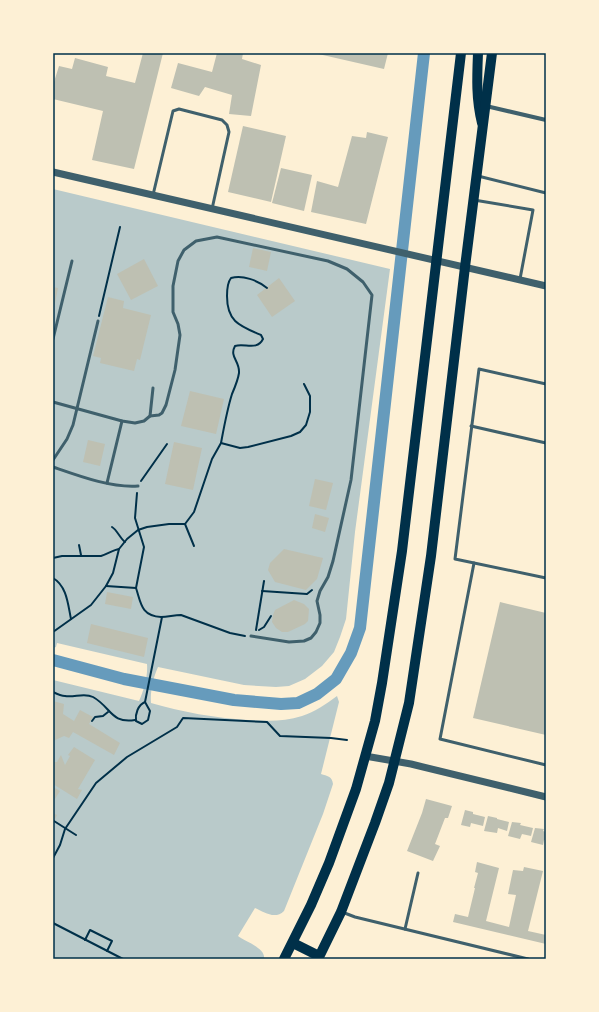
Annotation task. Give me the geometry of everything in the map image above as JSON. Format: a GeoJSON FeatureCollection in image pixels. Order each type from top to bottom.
{"type":"FeatureCollection","features":[{"type":"Feature","properties":{"kind":"main road"},"geometry":{"type":"LineString","coordinates":[[284,959],[293,943],[329,863],[354,796],[375,721],[402,551],[461,53]]}},
{"type":"Feature","properties":{"kind":"main road"},"geometry":{"type":"LineString","coordinates":[[478,53],[476,84],[478,106],[483,129]]}},
{"type":"Feature","properties":{"kind":"main road"},"geometry":{"type":"LineString","coordinates":[[293,943],[318,957],[340,912],[375,824],[395,761],[409,702],[431,556],[492,53]]}},
{"type":"Feature","properties":{"kind":"street"},"geometry":{"type":"LineString","coordinates":[[486,106],[546,120]]}},
{"type":"Feature","properties":{"kind":"street"},"geometry":{"type":"LineString","coordinates":[[53,172],[465,266],[546,286]]}},
{"type":"Feature","properties":{"kind":"street"},"geometry":{"type":"LineString","coordinates":[[366,756],[411,764],[546,797]]}},
{"type":"Feature","properties":{"kind":"lane"},"geometry":{"type":"LineString","coordinates":[[153,195],[173,111],[179,108],[222,120],[227,125],[229,132],[212,208]]}},
{"type":"Feature","properties":{"kind":"lane"},"geometry":{"type":"LineString","coordinates":[[477,176],[546,193]]}},
{"type":"Feature","properties":{"kind":"lane"},"geometry":{"type":"LineString","coordinates":[[474,200],[533,210],[520,279]]}},
{"type":"Feature","properties":{"kind":"lane"},"geometry":{"type":"LineString","coordinates":[[53,402],[122,421],[135,423],[144,421],[150,416],[159,415],[162,413],[166,405],[175,370],[180,335],[178,324],[173,312],[173,286],[178,261],[184,250],[196,241],[217,237],[328,261],[347,269],[364,282],[372,295],[351,480],[328,577],[317,601],[320,623],[316,632],[311,638],[304,641],[289,642],[251,636]]}},
{"type":"Feature","properties":{"kind":"lane"},"geometry":{"type":"LineString","coordinates":[[53,339],[72,261]]}},
{"type":"Feature","properties":{"kind":"lane"},"geometry":{"type":"LineString","coordinates":[[53,460],[67,439],[73,425],[98,322]]}},
{"type":"Feature","properties":{"kind":"lane"},"geometry":{"type":"LineString","coordinates":[[546,384],[479,369],[455,560],[546,578]]}},
{"type":"Feature","properties":{"kind":"lane"},"geometry":{"type":"LineString","coordinates":[[150,416],[152,388]]}},
{"type":"Feature","properties":{"kind":"lane"},"geometry":{"type":"LineString","coordinates":[[108,483],[122,421]]}},
{"type":"Feature","properties":{"kind":"lane"},"geometry":{"type":"LineString","coordinates":[[471,426],[546,443]]}},
{"type":"Feature","properties":{"kind":"lane"},"geometry":{"type":"LineString","coordinates":[[53,467],[117,486],[138,486]]}},
{"type":"Feature","properties":{"kind":"lane"},"geometry":{"type":"LineString","coordinates":[[474,563],[440,739],[546,765]]}},
{"type":"Feature","properties":{"kind":"lane"},"geometry":{"type":"LineString","coordinates":[[405,929],[418,873]]}},
{"type":"Feature","properties":{"kind":"lane"},"geometry":{"type":"LineString","coordinates":[[340,912],[354,917],[528,959]]}},
{"type":"Feature","properties":{"kind":"path"},"geometry":{"type":"LineString","coordinates":[[98,322],[120,227]]}},
{"type":"Feature","properties":{"kind":"path"},"geometry":{"type":"LineString","coordinates":[[185,524],[194,512],[212,459],[221,443],[232,394],[238,379],[239,371],[233,356],[235,346],[240,344],[248,347],[254,346],[263,339],[261,335],[242,327],[230,316],[227,304],[228,284],[231,278],[238,276],[261,283],[267,288]]}},
{"type":"Feature","properties":{"kind":"path"},"geometry":{"type":"LineString","coordinates":[[221,443],[240,448],[248,447],[300,432],[306,425],[310,412],[310,396],[304,384]]}},
{"type":"Feature","properties":{"kind":"path"},"geometry":{"type":"LineString","coordinates":[[167,444],[142,478],[138,486],[135,518],[144,547],[136,588],[140,603],[145,611],[152,616],[162,617],[181,615],[230,633],[251,636]]}},
{"type":"Feature","properties":{"kind":"path"},"geometry":{"type":"LineString","coordinates":[[53,632],[72,620],[91,605],[106,586],[115,568],[119,549],[127,539],[139,530],[158,525],[185,524]]}},
{"type":"Feature","properties":{"kind":"path"},"geometry":{"type":"LineString","coordinates":[[185,524],[194,546]]}},
{"type":"Feature","properties":{"kind":"path"},"geometry":{"type":"LineString","coordinates":[[112,527],[125,542]]}},
{"type":"Feature","properties":{"kind":"path"},"geometry":{"type":"LineString","coordinates":[[79,545],[81,555]]}},
{"type":"Feature","properties":{"kind":"path"},"geometry":{"type":"LineString","coordinates":[[53,558],[81,555],[101,556],[119,549]]}},
{"type":"Feature","properties":{"kind":"path"},"geometry":{"type":"LineString","coordinates":[[53,578],[60,583],[64,591],[72,620]]}},
{"type":"Feature","properties":{"kind":"path"},"geometry":{"type":"LineString","coordinates":[[264,581],[256,631],[264,627],[271,616]]}},
{"type":"Feature","properties":{"kind":"path"},"geometry":{"type":"LineString","coordinates":[[106,586],[136,588]]}},
{"type":"Feature","properties":{"kind":"path"},"geometry":{"type":"LineString","coordinates":[[262,591],[296,592],[307,594],[312,590]]}},
{"type":"Feature","properties":{"kind":"path"},"geometry":{"type":"LineString","coordinates":[[135,720],[138,708],[145,702],[162,617]]}},
{"type":"Feature","properties":{"kind":"path"},"geometry":{"type":"LineString","coordinates":[[53,692],[66,697],[80,695],[90,696],[99,701],[113,716],[122,721],[135,720],[142,724],[148,720],[150,709],[145,702]]}},
{"type":"Feature","properties":{"kind":"path"},"geometry":{"type":"LineString","coordinates":[[92,721],[95,717],[103,716],[108,712]]}},
{"type":"Feature","properties":{"kind":"path"},"geometry":{"type":"LineString","coordinates":[[53,858],[60,845],[65,829],[96,783],[127,757],[177,726],[183,718],[267,722],[280,736],[347,740]]}},
{"type":"Feature","properties":{"kind":"path"},"geometry":{"type":"LineString","coordinates":[[54,821],[76,835]]}},
{"type":"Feature","properties":{"kind":"path"},"geometry":{"type":"LineString","coordinates":[[53,923],[123,959]]}},
{"type":"Feature","properties":{"kind":"path"},"geometry":{"type":"LineString","coordinates":[[85,940],[90,930],[112,942],[107,951]]}},
{"type":"Feature","properties":{"kind":"shaded area"},"geometry":{"type":"Polygon","coordinates":[[[53,189],[390,269],[355,532],[346,619],[334,652],[322,666],[305,679],[289,686],[276,687],[244,685],[158,667],[152,685],[151,703],[223,718],[262,721],[295,718],[307,714],[325,705],[337,696],[339,702],[321,774],[330,778],[333,784],[323,814],[284,911],[281,914],[273,915],[255,908],[238,936],[259,948],[264,955],[264,959],[53,959],[53,680],[139,701],[145,683],[147,664],[57,643],[56,647],[53,648],[53,189]]]}},
{"type":"Feature","properties":{"kind":"building"},"geometry":{"type":"Polygon","coordinates":[[[143,53],[163,53],[134,169],[92,160],[103,111],[53,99],[53,85],[59,66],[72,69],[75,58],[108,67],[106,76],[135,83],[143,53]]]}},
{"type":"Feature","properties":{"kind":"building"},"geometry":{"type":"Polygon","coordinates":[[[217,53],[243,53],[242,59],[261,65],[251,116],[229,114],[232,95],[205,87],[199,96],[171,88],[178,63],[212,72],[217,53]]]}},
{"type":"Feature","properties":{"kind":"building"},"geometry":{"type":"Polygon","coordinates":[[[314,53],[388,53],[384,69],[314,53]]]}},
{"type":"Feature","properties":{"kind":"building"},"geometry":{"type":"Polygon","coordinates":[[[243,126],[286,136],[271,202],[228,192],[243,126]]]}},
{"type":"Feature","properties":{"kind":"building"},"geometry":{"type":"Polygon","coordinates":[[[367,132],[388,137],[366,224],[311,212],[317,181],[338,187],[352,136],[366,138],[367,132]]]}},
{"type":"Feature","properties":{"kind":"building"},"geometry":{"type":"Polygon","coordinates":[[[281,168],[312,175],[304,211],[272,203],[281,168]]]}},
{"type":"Feature","properties":{"kind":"building"},"geometry":{"type":"Polygon","coordinates":[[[253,248],[271,252],[267,271],[249,267],[253,248]]]}},
{"type":"Feature","properties":{"kind":"building"},"geometry":{"type":"Polygon","coordinates":[[[144,259],[158,286],[131,300],[117,274],[144,259]]]}},
{"type":"Feature","properties":{"kind":"building"},"geometry":{"type":"Polygon","coordinates":[[[279,278],[295,301],[272,317],[257,295],[279,278]]]}},
{"type":"Feature","properties":{"kind":"building"},"geometry":{"type":"Polygon","coordinates":[[[53,287],[58,288],[54,308],[53,308],[53,287]]]}},
{"type":"Feature","properties":{"kind":"building"},"geometry":{"type":"Polygon","coordinates":[[[108,297],[124,301],[123,308],[151,315],[140,360],[137,359],[134,371],[100,363],[101,358],[93,356],[108,297]]]}},
{"type":"Feature","properties":{"kind":"building"},"geometry":{"type":"Polygon","coordinates":[[[190,391],[224,399],[216,434],[181,426],[190,391]]]}},
{"type":"Feature","properties":{"kind":"building"},"geometry":{"type":"Polygon","coordinates":[[[88,440],[105,444],[100,466],[83,462],[88,440]]]}},
{"type":"Feature","properties":{"kind":"building"},"geometry":{"type":"Polygon","coordinates":[[[174,442],[202,448],[193,490],[165,484],[174,442]]]}},
{"type":"Feature","properties":{"kind":"building"},"geometry":{"type":"Polygon","coordinates":[[[315,479],[333,483],[326,510],[309,506],[315,479]]]}},
{"type":"Feature","properties":{"kind":"building"},"geometry":{"type":"Polygon","coordinates":[[[315,514],[329,518],[325,532],[312,528],[315,514]]]}},
{"type":"Feature","properties":{"kind":"building"},"geometry":{"type":"Polygon","coordinates":[[[284,549],[323,558],[317,579],[306,590],[275,582],[268,570],[270,563],[284,549]]]}},
{"type":"Feature","properties":{"kind":"building"},"geometry":{"type":"Polygon","coordinates":[[[107,592],[133,597],[131,609],[105,604],[107,592]]]}},
{"type":"Feature","properties":{"kind":"building"},"geometry":{"type":"Polygon","coordinates":[[[294,600],[304,604],[309,609],[308,621],[288,632],[282,632],[276,628],[272,622],[273,615],[275,610],[294,600]]]}},
{"type":"Feature","properties":{"kind":"building"},"geometry":{"type":"Polygon","coordinates":[[[500,602],[546,613],[546,735],[473,718],[500,602]]]}},
{"type":"Feature","properties":{"kind":"building"},"geometry":{"type":"Polygon","coordinates":[[[91,624],[148,638],[144,657],[87,643],[91,624]]]}},
{"type":"Feature","properties":{"kind":"building"},"geometry":{"type":"Polygon","coordinates":[[[53,701],[64,704],[63,714],[74,721],[80,710],[93,717],[89,724],[120,743],[114,755],[73,732],[69,738],[64,736],[53,741],[53,701]]]}},
{"type":"Feature","properties":{"kind":"building"},"geometry":{"type":"Polygon","coordinates":[[[74,747],[95,760],[78,789],[82,790],[77,799],[53,784],[53,763],[57,762],[61,755],[65,765],[70,756],[68,755],[74,747]]]}},
{"type":"Feature","properties":{"kind":"building"},"geometry":{"type":"Polygon","coordinates":[[[53,787],[60,791],[53,802],[53,787]]]}},
{"type":"Feature","properties":{"kind":"building"},"geometry":{"type":"Polygon","coordinates":[[[426,799],[452,806],[448,818],[445,818],[435,844],[440,846],[433,861],[407,851],[426,799]]]}},
{"type":"Feature","properties":{"kind":"building"},"geometry":{"type":"Polygon","coordinates":[[[465,810],[485,817],[483,826],[471,823],[470,827],[461,825],[465,810]]]}},
{"type":"Feature","properties":{"kind":"building"},"geometry":{"type":"Polygon","coordinates":[[[53,813],[57,815],[53,823],[53,813]]]}},
{"type":"Feature","properties":{"kind":"building"},"geometry":{"type":"Polygon","coordinates":[[[488,816],[509,822],[507,831],[498,828],[497,833],[484,831],[488,816]]]}},
{"type":"Feature","properties":{"kind":"building"},"geometry":{"type":"Polygon","coordinates":[[[512,822],[521,823],[520,825],[533,828],[531,836],[522,834],[520,839],[508,836],[512,822]]]}},
{"type":"Feature","properties":{"kind":"building"},"geometry":{"type":"Polygon","coordinates":[[[535,828],[544,829],[543,831],[546,832],[546,840],[544,840],[543,845],[531,842],[535,828]]]}},
{"type":"Feature","properties":{"kind":"building"},"geometry":{"type":"Polygon","coordinates":[[[477,862],[499,868],[486,921],[509,927],[516,895],[508,894],[513,870],[523,871],[524,867],[543,871],[528,931],[546,935],[546,944],[453,922],[455,914],[468,917],[478,873],[475,872],[477,862]]]}},
{"type":"Feature","properties":{"kind":"waterway"},"geometry":{"type":"LineString","coordinates":[[53,660],[124,679],[234,700],[281,704],[298,703],[317,694],[336,679],[351,653],[360,628],[424,53]]}}]}
